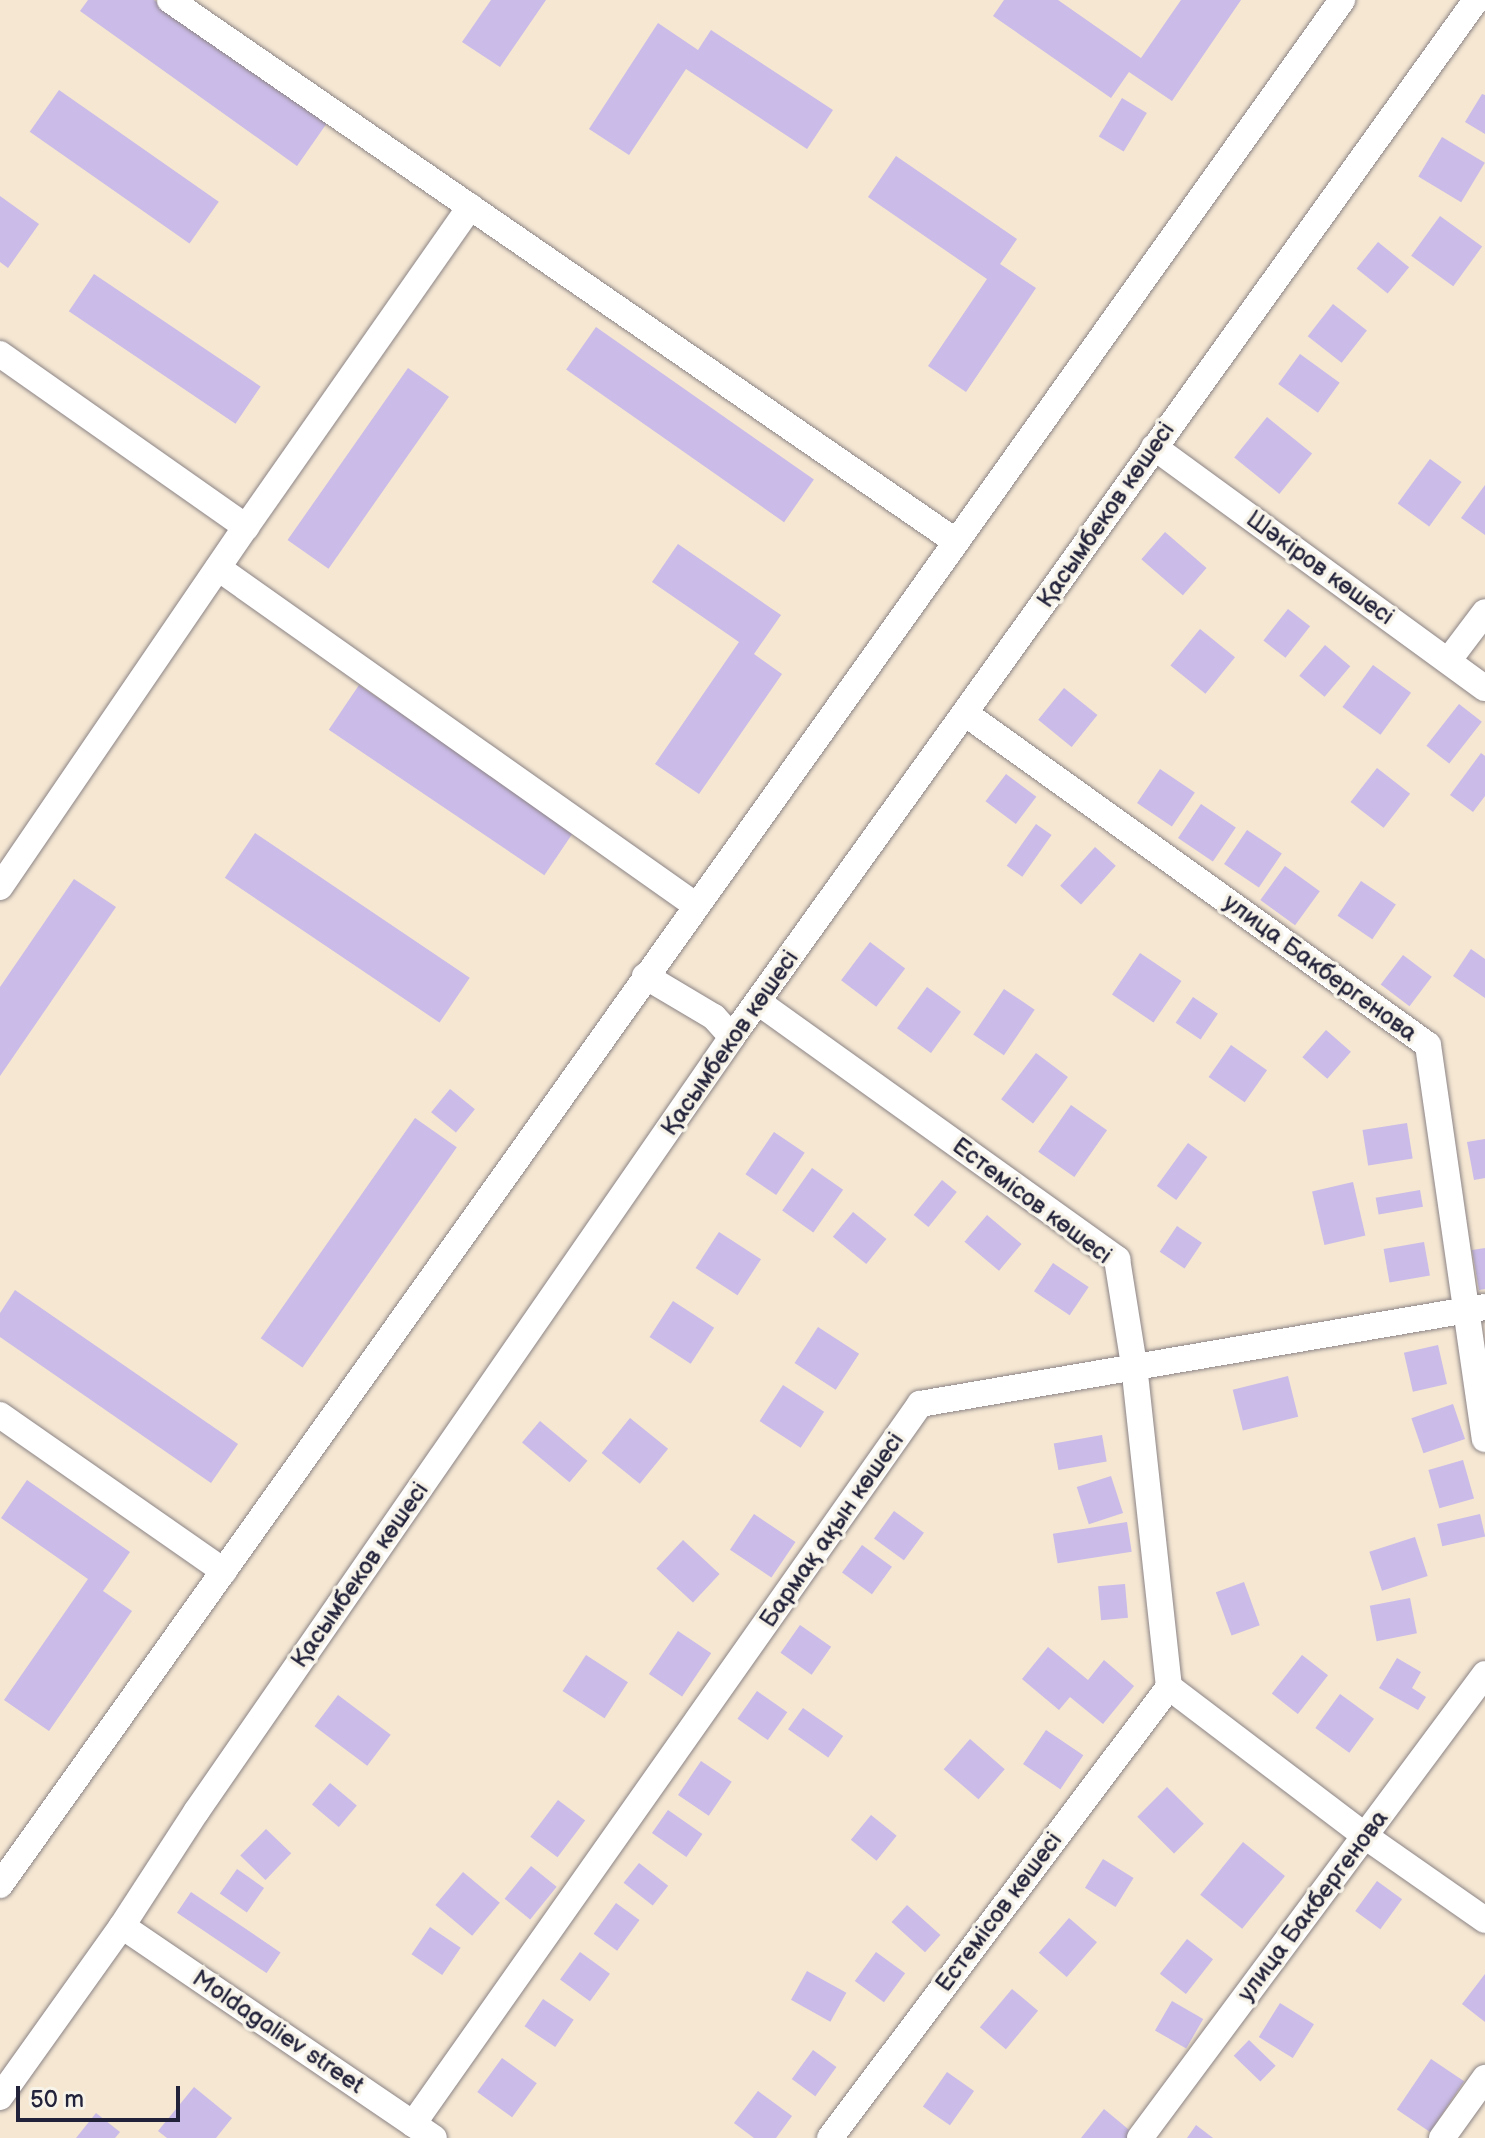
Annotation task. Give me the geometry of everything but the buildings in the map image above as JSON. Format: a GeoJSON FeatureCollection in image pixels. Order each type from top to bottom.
{"type":"FeatureCollection","features":[{"type":"Feature","properties":{"kind":"street"},"geometry":{"type":"LineString","coordinates":[[170,0],[955,541]]}},
{"type":"Feature","properties":{"kind":"street"},"geometry":{"type":"LineString","coordinates":[[0,1885],[1342,0]]}},
{"type":"Feature","properties":{"kind":"street","name":"Қасымбеков көшесі"},"geometry":{"type":"LineString","coordinates":[[0,2097],[122,1926],[196,1812],[732,1037],[1476,0]]}},
{"type":"Feature","properties":{"kind":"street"},"geometry":{"type":"LineString","coordinates":[[0,887],[470,207]]}},
{"type":"Feature","properties":{"kind":"street"},"geometry":{"type":"LineString","coordinates":[[0,354],[246,527]]}},
{"type":"Feature","properties":{"kind":"street","name":"Шәкіров көшесі"},"geometry":{"type":"LineString","coordinates":[[1154,447],[1485,688]]}},
{"type":"Feature","properties":{"kind":"street"},"geometry":{"type":"LineString","coordinates":[[218,568],[695,905]]}},
{"type":"Feature","properties":{"kind":"street"},"geometry":{"type":"LineString","coordinates":[[1448,661],[1485,612]]}},
{"type":"Feature","properties":{"kind":"street","name":"улица Бакбергенова"},"geometry":{"type":"LineString","coordinates":[[966,714],[1428,1045],[1476,1308],[1485,1439]]}},
{"type":"Feature","properties":{"kind":"street"},"geometry":{"type":"LineString","coordinates":[[645,976],[714,1017],[732,1037]]}},
{"type":"Feature","properties":{"kind":"street","name":"Естемісов көшесі"},"geometry":{"type":"LineString","coordinates":[[758,1002],[1117,1259],[1134,1365],[1169,1687],[830,2138]]}},
{"type":"Feature","properties":{"kind":"street","name":"Бармақ ақын көшесі"},"geometry":{"type":"LineString","coordinates":[[424,2131],[920,1404],[1476,1308]]}},
{"type":"Feature","properties":{"kind":"street"},"geometry":{"type":"LineString","coordinates":[[0,1415],[224,1571]]}},
{"type":"Feature","properties":{"kind":"street","name":"улица Бакбергенова"},"geometry":{"type":"LineString","coordinates":[[1140,2138],[1485,1674]]}},
{"type":"Feature","properties":{"kind":"street"},"geometry":{"type":"LineString","coordinates":[[1169,1687],[1365,1836],[1485,1920]]}},
{"type":"Feature","properties":{"kind":"street","name":"Moldagaliev street"},"geometry":{"type":"LineString","coordinates":[[122,1926],[424,2131]]}},
{"type":"Feature","properties":{"kind":"street"},"geometry":{"type":"LineString","coordinates":[[1442,2138],[1485,2078]]}}]}
